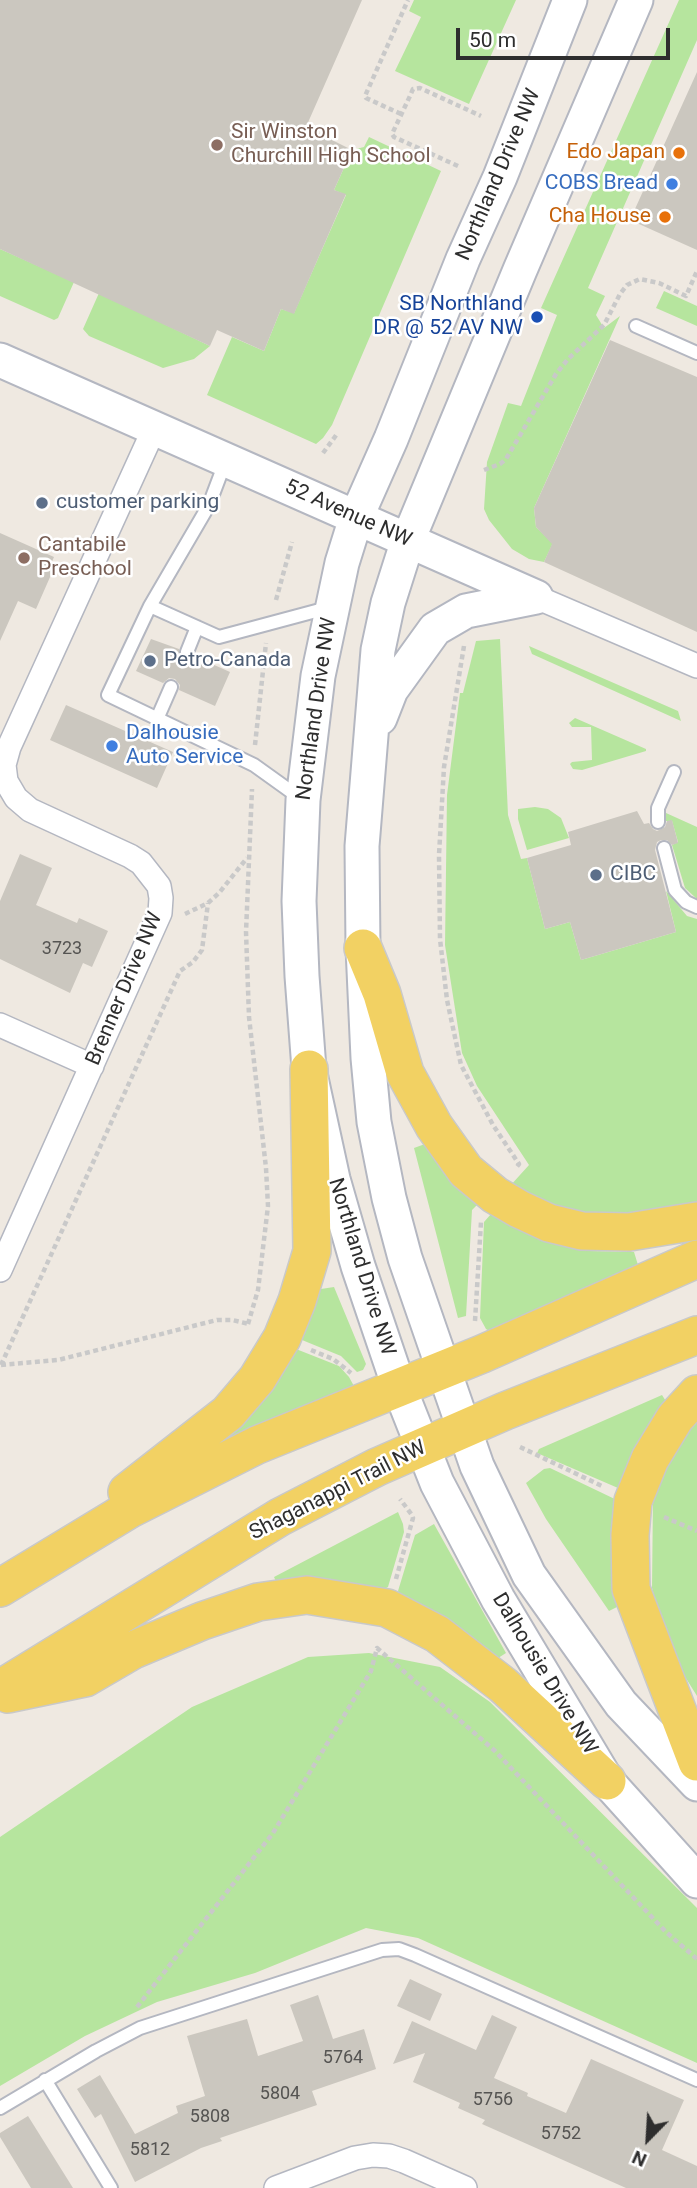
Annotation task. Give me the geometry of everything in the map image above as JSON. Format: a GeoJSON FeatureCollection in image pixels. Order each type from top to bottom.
{"type":"FeatureCollection","features":[{"type":"Feature","properties":{"kind":"main road"},"geometry":{"type":"LineString","coordinates":[[363,948],[382,994],[405,1073],[434,1126],[466,1171],[485,1187],[519,1209],[549,1223],[582,1231],[629,1232],[697,1221]]}},
{"type":"Feature","properties":{"kind":"main road"},"geometry":{"type":"LineString","coordinates":[[15,1579],[228,1413],[257,1379],[282,1338],[297,1301],[312,1251],[309,1069]]}},
{"type":"Feature","properties":{"kind":"main road"},"geometry":{"type":"LineString","coordinates":[[15,1579],[130,1510],[257,1445],[442,1370],[697,1259]]}},
{"type":"Feature","properties":{"kind":"main road","name":"Shaganappi Trail NW"},"geometry":{"type":"LineString","coordinates":[[0,1689],[279,1517],[422,1446],[697,1335]]}},
{"type":"Feature","properties":{"kind":"main road"},"geometry":{"type":"LineString","coordinates":[[697,1394],[675,1418],[650,1459],[632,1501],[630,1535],[631,1589],[697,1762]]}},
{"type":"Feature","properties":{"kind":"main road"},"geometry":{"type":"LineString","coordinates":[[0,1696],[85,1678],[133,1650],[202,1620],[258,1602],[307,1595],[387,1608],[437,1634],[503,1685],[607,1781]]}},
{"type":"Feature","properties":{"kind":"street","name":"Northland Drive NW"},"geometry":{"type":"LineString","coordinates":[[422,1446],[358,1266],[332,1179],[309,1069],[299,901],[303,800],[318,676],[332,607],[356,517],[500,177],[570,0]]}},
{"type":"Feature","properties":{"kind":"street"},"geometry":{"type":"LineString","coordinates":[[464,1429],[405,1258],[374,1122],[363,948],[362,846],[378,650],[388,603],[408,540],[636,0]]}},
{"type":"Feature","properties":{"kind":"street","name":"52 Avenue NW"},"geometry":{"type":"LineString","coordinates":[[0,360],[697,666]]}},
{"type":"Feature","properties":{"kind":"street","name":"Brenner Drive NW"},"geometry":{"type":"LineString","coordinates":[[0,1270],[160,913],[159,886],[141,863],[8,799],[4,765],[9,747],[154,429]]}},
{"type":"Feature","properties":{"kind":"street"},"geometry":{"type":"LineString","coordinates":[[370,743],[391,690],[435,629],[466,611],[536,597]]}},
{"type":"Feature","properties":{"kind":"street"},"geometry":{"type":"LineString","coordinates":[[0,1025],[92,1066]]}},
{"type":"Feature","properties":{"kind":"street","name":"Dalhousie Drive NW"},"geometry":{"type":"LineString","coordinates":[[464,1429],[477,1466],[529,1574],[621,1704],[697,1784]]}},
{"type":"Feature","properties":{"kind":"street","name":"Dalhousie Drive NW"},"geometry":{"type":"LineString","coordinates":[[422,1446],[437,1483],[498,1599],[607,1781],[697,1881]]}},
{"type":"Feature","properties":{"kind":"street"},"geometry":{"type":"LineString","coordinates":[[276,2188],[355,2158],[373,2155],[404,2161],[465,2188]]}},
{"type":"Feature","properties":{"kind":"lane"},"geometry":{"type":"LineString","coordinates":[[636,326],[697,353]]}},
{"type":"Feature","properties":{"kind":"lane"},"geometry":{"type":"LineString","coordinates":[[226,460],[209,505],[150,606],[108,695],[254,765],[303,800]]}},
{"type":"Feature","properties":{"kind":"lane"},"geometry":{"type":"LineString","coordinates":[[150,606],[219,637],[332,607]]}},
{"type":"Feature","properties":{"kind":"lane"},"geometry":{"type":"LineString","coordinates":[[187,652],[197,627]]}},
{"type":"Feature","properties":{"kind":"lane"},"geometry":{"type":"LineString","coordinates":[[157,719],[171,687]]}},
{"type":"Feature","properties":{"kind":"lane"},"geometry":{"type":"LineString","coordinates":[[658,822],[658,808],[674,772]]}},
{"type":"Feature","properties":{"kind":"lane"},"geometry":{"type":"LineString","coordinates":[[664,848],[675,890],[686,902],[697,907]]}},
{"type":"Feature","properties":{"kind":"lane"},"geometry":{"type":"LineString","coordinates":[[0,2108],[140,2028],[369,1952],[399,1950],[697,2080]]}},
{"type":"Feature","properties":{"kind":"lane"},"geometry":{"type":"LineString","coordinates":[[45,2080],[111,2188]]}},
{"type":"Feature","properties":{"kind":"path"},"geometry":{"type":"LineString","coordinates":[[401,114],[365,96],[408,0]]}},
{"type":"Feature","properties":{"kind":"path"},"geometry":{"type":"LineString","coordinates":[[458,166],[397,140],[392,134],[401,114],[416,88],[481,116]]}},
{"type":"Feature","properties":{"kind":"path"},"geometry":{"type":"LineString","coordinates":[[484,470],[506,459],[556,374],[604,325],[627,285],[640,279],[659,283],[686,296],[697,271]]}},
{"type":"Feature","properties":{"kind":"path"},"geometry":{"type":"LineString","coordinates":[[323,453],[337,433]]}},
{"type":"Feature","properties":{"kind":"path"},"geometry":{"type":"LineString","coordinates":[[208,903],[202,950],[193,962],[180,971],[0,1365],[58,1360],[216,1320],[248,1324],[258,1290],[268,1206],[267,1168],[249,1017],[247,857],[269,624],[292,542]]}},
{"type":"Feature","properties":{"kind":"path"},"geometry":{"type":"LineString","coordinates":[[464,643],[444,767],[439,855],[440,939],[447,1000],[461,1065],[493,1125],[519,1164],[513,1173]]}},
{"type":"Feature","properties":{"kind":"path"},"geometry":{"type":"LineString","coordinates":[[160,913],[187,914],[208,903],[247,857]]}},
{"type":"Feature","properties":{"kind":"path"},"geometry":{"type":"LineString","coordinates":[[473,1329],[477,1313],[483,1210]]}},
{"type":"Feature","properties":{"kind":"path"},"geometry":{"type":"LineString","coordinates":[[303,1347],[333,1359],[357,1378]]}},
{"type":"Feature","properties":{"kind":"path"},"geometry":{"type":"LineString","coordinates":[[520,1447],[613,1492]]}},
{"type":"Feature","properties":{"kind":"path"},"geometry":{"type":"LineString","coordinates":[[393,1591],[412,1518],[400,1499]]}},
{"type":"Feature","properties":{"kind":"path"},"geometry":{"type":"LineString","coordinates":[[663,1517],[697,1531]]}},
{"type":"Feature","properties":{"kind":"path"},"geometry":{"type":"LineString","coordinates":[[133,2011],[273,1833],[371,1671],[377,1648],[495,1751],[666,1932],[697,1959]]}},
{"type":"Feature","properties":{"kind":"green space"},"geometry":{"type":"Polygon","coordinates":[[[414,0],[516,0],[469,104],[395,71],[421,17],[409,11],[414,0]]]}},
{"type":"Feature","properties":{"kind":"green space"},"geometry":{"type":"Polygon","coordinates":[[[679,0],[697,0],[697,40],[588,288],[605,296],[596,315],[604,328],[620,316],[534,508],[536,527],[553,543],[544,562],[529,559],[512,549],[489,520],[484,509],[487,462],[508,403],[521,406],[557,315],[541,308],[679,0]]]}},
{"type":"Feature","properties":{"kind":"green space"},"geometry":{"type":"Polygon","coordinates":[[[369,137],[441,171],[332,425],[316,444],[207,395],[232,337],[264,351],[281,309],[294,313],[346,195],[334,190],[352,150],[364,147],[369,137]]]}},
{"type":"Feature","properties":{"kind":"green space"},"geometry":{"type":"Polygon","coordinates":[[[0,249],[74,282],[58,318],[54,320],[0,296],[0,249]]]}},
{"type":"Feature","properties":{"kind":"green space"},"geometry":{"type":"Polygon","coordinates":[[[664,291],[697,306],[697,326],[656,308],[664,291]]]}},
{"type":"Feature","properties":{"kind":"green space"},"geometry":{"type":"Polygon","coordinates":[[[99,293],[210,346],[194,359],[163,368],[89,336],[83,329],[99,293]]]}},
{"type":"Feature","properties":{"kind":"green space"},"geometry":{"type":"Polygon","coordinates":[[[500,639],[508,815],[521,859],[527,858],[545,929],[570,922],[581,960],[676,932],[666,891],[687,916],[697,919],[697,1205],[646,1218],[574,1214],[510,1186],[529,1165],[477,1086],[462,1053],[445,945],[447,795],[460,693],[463,693],[476,641],[500,639]]]}},
{"type":"Feature","properties":{"kind":"green space"},"geometry":{"type":"Polygon","coordinates":[[[529,646],[678,711],[681,721],[532,654],[529,646]]]}},
{"type":"Feature","properties":{"kind":"green space"},"geometry":{"type":"Polygon","coordinates":[[[575,718],[646,751],[582,770],[573,769],[570,764],[572,762],[592,760],[591,727],[572,727],[569,723],[575,718]]]}},
{"type":"Feature","properties":{"kind":"green space"},"geometry":{"type":"Polygon","coordinates":[[[518,809],[548,809],[561,818],[569,838],[527,850],[518,819],[518,809]]]}},
{"type":"Feature","properties":{"kind":"green space"},"geometry":{"type":"Polygon","coordinates":[[[666,813],[697,827],[697,899],[685,888],[672,845],[678,842],[672,821],[666,821],[666,813]]]}},
{"type":"Feature","properties":{"kind":"green space"},"geometry":{"type":"Polygon","coordinates":[[[425,1144],[446,1173],[477,1205],[472,1210],[466,1316],[458,1318],[414,1148],[425,1144]]]}},
{"type":"Feature","properties":{"kind":"green space"},"geometry":{"type":"Polygon","coordinates":[[[491,1214],[543,1241],[590,1251],[634,1252],[638,1265],[491,1332],[480,1318],[484,1222],[491,1214]]]}},
{"type":"Feature","properties":{"kind":"green space"},"geometry":{"type":"Polygon","coordinates":[[[334,1287],[366,1364],[363,1370],[357,1372],[341,1356],[302,1340],[321,1289],[334,1287]]]}},
{"type":"Feature","properties":{"kind":"green space"},"geometry":{"type":"Polygon","coordinates":[[[296,1349],[339,1366],[355,1388],[218,1445],[250,1416],[276,1385],[296,1349]]]}},
{"type":"Feature","properties":{"kind":"green space"},"geometry":{"type":"Polygon","coordinates":[[[662,1395],[669,1406],[625,1487],[618,1488],[537,1453],[539,1449],[662,1395]]]}},
{"type":"Feature","properties":{"kind":"green space"},"geometry":{"type":"Polygon","coordinates":[[[697,1421],[697,1696],[669,1651],[652,1588],[653,1496],[676,1443],[697,1421]]]}},
{"type":"Feature","properties":{"kind":"green space"},"geometry":{"type":"Polygon","coordinates":[[[550,1468],[621,1502],[621,1605],[609,1611],[546,1519],[526,1483],[544,1469],[550,1468]]]}},
{"type":"Feature","properties":{"kind":"green space"},"geometry":{"type":"Polygon","coordinates":[[[398,1512],[404,1532],[388,1587],[381,1591],[279,1588],[274,1577],[398,1512]]]}},
{"type":"Feature","properties":{"kind":"green space"},"geometry":{"type":"Polygon","coordinates":[[[434,1524],[506,1653],[495,1660],[401,1599],[398,1591],[415,1535],[434,1524]]]}},
{"type":"Feature","properties":{"kind":"green space"},"geometry":{"type":"Polygon","coordinates":[[[369,1653],[440,1667],[490,1702],[697,1908],[697,2063],[418,1938],[366,1928],[255,1973],[157,2002],[85,2036],[0,2086],[0,1837],[192,1707],[308,1657],[369,1653]]]}},
{"type":"Feature","properties":{"kind":"building","name":"Sir Winston Churchill High School"},"geometry":{"type":"Polygon","coordinates":[[[0,0],[362,0],[306,127],[352,150],[334,190],[346,194],[294,314],[281,309],[264,351],[217,330],[210,346],[0,249],[0,0]]]}},
{"type":"Feature","properties":{"kind":"building"},"geometry":{"type":"Polygon","coordinates":[[[697,72],[697,250],[630,220],[697,72]]]}},
{"type":"Feature","properties":{"kind":"building"},"geometry":{"type":"Polygon","coordinates":[[[610,340],[697,377],[697,632],[544,562],[552,544],[536,527],[534,508],[610,340]]]}},
{"type":"Feature","properties":{"kind":"building"},"geometry":{"type":"Polygon","coordinates":[[[0,533],[54,557],[50,566],[54,568],[36,609],[18,601],[0,641],[0,533]]]}},
{"type":"Feature","properties":{"kind":"building"},"geometry":{"type":"Polygon","coordinates":[[[151,639],[179,649],[183,660],[194,656],[230,672],[215,706],[179,690],[180,685],[175,679],[169,678],[163,683],[136,671],[151,639]]]}},
{"type":"Feature","properties":{"kind":"building","name":"Dalhousie Auto Service"},"geometry":{"type":"Polygon","coordinates":[[[66,705],[173,752],[157,788],[50,740],[66,705]]]}},
{"type":"Feature","properties":{"kind":"building","name":"CIBC"},"geometry":{"type":"Polygon","coordinates":[[[637,811],[644,824],[649,823],[657,831],[665,827],[667,821],[672,820],[678,843],[672,845],[667,840],[661,840],[657,842],[655,850],[676,932],[581,960],[570,922],[545,929],[527,858],[571,845],[568,832],[637,811]]]}},
{"type":"Feature","properties":{"kind":"building"},"geometry":{"type":"Polygon","coordinates":[[[20,854],[52,868],[36,905],[77,923],[79,918],[108,931],[92,967],[83,963],[70,993],[0,959],[0,901],[20,854]]]}},
{"type":"Feature","properties":{"kind":"building"},"geometry":{"type":"Polygon","coordinates":[[[410,1979],[442,1994],[430,2021],[397,2006],[410,1979]]]}},
{"type":"Feature","properties":{"kind":"building"},"geometry":{"type":"Polygon","coordinates":[[[318,1995],[333,2039],[364,2029],[376,2069],[312,2091],[317,2105],[220,2138],[222,2141],[201,2148],[135,2182],[101,2114],[95,2118],[77,2089],[100,2075],[135,2134],[178,2113],[176,2106],[205,2096],[187,2036],[247,2019],[258,2056],[303,2041],[290,2005],[318,1995]]]}},
{"type":"Feature","properties":{"kind":"building"},"geometry":{"type":"Polygon","coordinates":[[[492,2015],[517,2027],[494,2078],[528,2093],[527,2096],[566,2113],[591,2059],[684,2100],[662,2150],[697,2166],[697,2188],[626,2188],[482,2124],[485,2120],[458,2108],[460,2103],[413,2082],[425,2053],[393,2064],[412,2021],[476,2050],[492,2015]]]}},
{"type":"Feature","properties":{"kind":"building"},"geometry":{"type":"Polygon","coordinates":[[[28,2116],[73,2188],[31,2188],[0,2137],[0,2133],[28,2116]]]}},
{"type":"Feature","properties":{"kind":"place","name":"Sir Winston Churchill High School"},"geometry":{"type":"Point","coordinates":[217,145]}},
{"type":"Feature","properties":{"kind":"place","name":"Edo Japan"},"geometry":{"type":"Point","coordinates":[679,153]}},
{"type":"Feature","properties":{"kind":"place","name":"COBS Bread"},"geometry":{"type":"Point","coordinates":[672,184]}},
{"type":"Feature","properties":{"kind":"place","name":"Cha House"},"geometry":{"type":"Point","coordinates":[665,217]}},
{"type":"Feature","properties":{"kind":"place","name":"SB Northland DR @ 52 AV NW"},"geometry":{"type":"Point","coordinates":[537,317]}},
{"type":"Feature","properties":{"kind":"place","name":"customer parking"},"geometry":{"type":"Point","coordinates":[42,503]}},
{"type":"Feature","properties":{"kind":"place","name":"Cantabile Preschool"},"geometry":{"type":"Point","coordinates":[24,558]}},
{"type":"Feature","properties":{"kind":"place","name":"Petro-Canada"},"geometry":{"type":"Point","coordinates":[150,661]}},
{"type":"Feature","properties":{"kind":"place","name":"Dalhousie Auto Service"},"geometry":{"type":"Point","coordinates":[112,746]}},
{"type":"Feature","properties":{"kind":"place","name":"CIBC"},"geometry":{"type":"Point","coordinates":[596,875]}}]}
